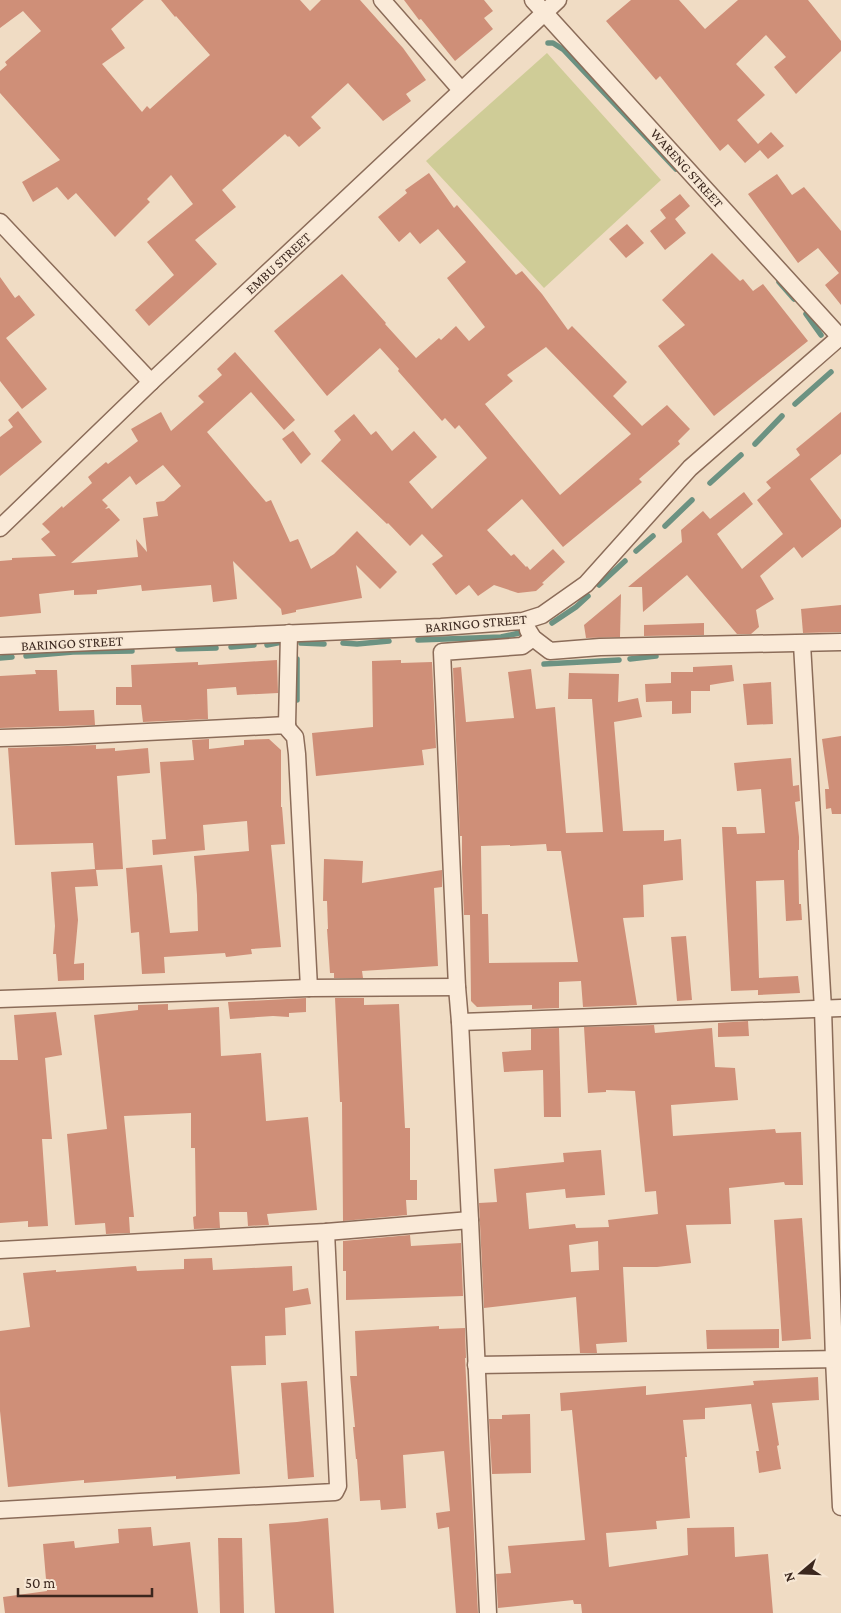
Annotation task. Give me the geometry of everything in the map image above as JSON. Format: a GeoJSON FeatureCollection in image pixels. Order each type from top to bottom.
{"type":"FeatureCollection","features":[{"type":"Feature","properties":{"kind":"street"},"geometry":{"type":"LineString","coordinates":[[382,0],[461,90]]}},
{"type":"Feature","properties":{"kind":"street","name":"EMBU STREET"},"geometry":{"type":"LineString","coordinates":[[0,528],[151,382],[461,90],[539,6],[558,0]]}},
{"type":"Feature","properties":{"kind":"street","name":"WARENG STREET"},"geometry":{"type":"LineString","coordinates":[[539,6],[840,336]]}},
{"type":"Feature","properties":{"kind":"street"},"geometry":{"type":"LineString","coordinates":[[0,222],[151,382]]}},
{"type":"Feature","properties":{"kind":"street","name":"BARINGO STREET"},"geometry":{"type":"LineString","coordinates":[[0,646],[441,627],[523,621],[542,615],[586,584],[690,468],[840,336]]}},
{"type":"Feature","properties":{"kind":"street"},"geometry":{"type":"LineString","coordinates":[[523,621],[533,638],[550,651],[600,647],[841,642]]}},
{"type":"Feature","properties":{"kind":"street"},"geometry":{"type":"LineString","coordinates":[[289,633],[287,725],[295,737],[298,754],[309,988]]}},
{"type":"Feature","properties":{"kind":"street"},"geometry":{"type":"LineString","coordinates":[[488,1613],[460,1022],[456,987],[442,652],[522,646],[533,638]]}},
{"type":"Feature","properties":{"kind":"street"},"geometry":{"type":"LineString","coordinates":[[802,644],[823,1009],[841,1507]]}},
{"type":"Feature","properties":{"kind":"street"},"geometry":{"type":"LineString","coordinates":[[0,738],[287,725]]}},
{"type":"Feature","properties":{"kind":"street"},"geometry":{"type":"LineString","coordinates":[[0,999],[309,988],[456,987]]}},
{"type":"Feature","properties":{"kind":"street"},"geometry":{"type":"LineString","coordinates":[[460,1022],[841,1008]]}},
{"type":"Feature","properties":{"kind":"street"},"geometry":{"type":"LineString","coordinates":[[0,1250],[326,1232],[470,1220]]}},
{"type":"Feature","properties":{"kind":"street"},"geometry":{"type":"LineString","coordinates":[[0,1510],[335,1492],[338,1486],[326,1232]]}},
{"type":"Feature","properties":{"kind":"street"},"geometry":{"type":"LineString","coordinates":[[476,1365],[837,1359]]}},
{"type":"Feature","properties":{"kind":"shaded area"},"geometry":{"type":"Polygon","coordinates":[[[547,53],[661,180],[544,288],[426,161],[547,53]]]}},
{"type":"Feature","properties":{"kind":"building"},"geometry":{"type":"Polygon","coordinates":[[[0,0],[144,0],[111,29],[125,48],[102,64],[142,112],[147,106],[150,109],[210,55],[161,0],[300,0],[310,11],[321,0],[360,0],[403,48],[426,80],[406,94],[411,101],[383,121],[348,83],[311,117],[321,128],[299,147],[285,134],[222,190],[236,207],[195,240],[217,264],[149,326],[135,310],[174,275],[147,242],[193,204],[171,175],[147,199],[150,202],[115,237],[76,193],[68,200],[57,187],[33,202],[22,182],[60,160],[0,93],[0,71],[7,65],[5,62],[41,31],[23,11],[0,28],[0,0]]]}},
{"type":"Feature","properties":{"kind":"building"},"geometry":{"type":"Polygon","coordinates":[[[404,0],[484,0],[493,11],[484,18],[493,29],[455,61],[404,0]]]}},
{"type":"Feature","properties":{"kind":"building"},"geometry":{"type":"Polygon","coordinates":[[[631,0],[679,0],[705,29],[738,0],[808,0],[841,41],[841,51],[796,94],[774,67],[786,57],[766,35],[736,64],[765,95],[737,120],[758,144],[771,132],[784,146],[768,159],[760,150],[745,163],[728,144],[720,151],[660,76],[656,80],[606,21],[631,0]]]}},
{"type":"Feature","properties":{"kind":"building"},"geometry":{"type":"Polygon","coordinates":[[[429,173],[454,208],[457,205],[516,275],[522,271],[542,294],[568,330],[572,326],[627,382],[613,396],[642,426],[667,405],[690,429],[678,441],[680,444],[639,479],[642,482],[563,547],[522,499],[487,530],[511,556],[514,554],[530,570],[553,549],[565,562],[536,591],[518,593],[494,585],[478,596],[469,585],[456,595],[432,564],[443,556],[422,534],[410,546],[321,461],[341,440],[334,431],[354,414],[371,435],[376,431],[392,451],[414,431],[437,457],[409,482],[432,509],[487,458],[459,425],[455,429],[445,418],[442,421],[380,348],[327,396],[274,331],[342,274],[416,358],[439,338],[441,340],[456,326],[469,341],[485,327],[447,278],[466,262],[438,229],[420,244],[410,232],[399,242],[378,217],[407,193],[405,190],[429,173]],[[546,347],[507,375],[513,381],[485,404],[560,495],[631,434],[546,347]]]}},
{"type":"Feature","properties":{"kind":"building"},"geometry":{"type":"Polygon","coordinates":[[[777,174],[792,195],[804,187],[841,231],[841,305],[825,285],[839,273],[818,248],[798,263],[748,194],[777,174]]]}},
{"type":"Feature","properties":{"kind":"building"},"geometry":{"type":"Polygon","coordinates":[[[680,194],[690,206],[675,219],[686,233],[665,250],[650,231],[666,218],[660,210],[680,194]]]}},
{"type":"Feature","properties":{"kind":"building"},"geometry":{"type":"Polygon","coordinates":[[[627,224],[644,243],[626,258],[609,239],[627,224]]]}},
{"type":"Feature","properties":{"kind":"building"},"geometry":{"type":"Polygon","coordinates":[[[712,253],[740,281],[743,279],[753,291],[763,284],[808,341],[714,416],[658,346],[685,325],[662,300],[712,253]]]}},
{"type":"Feature","properties":{"kind":"building"},"geometry":{"type":"Polygon","coordinates":[[[0,277],[15,298],[19,295],[35,315],[6,338],[47,389],[22,409],[0,381],[0,277]]]}},
{"type":"Feature","properties":{"kind":"building"},"geometry":{"type":"Polygon","coordinates":[[[235,352],[295,420],[284,430],[251,392],[207,432],[266,502],[271,500],[290,542],[298,539],[311,569],[334,554],[357,531],[397,572],[380,589],[356,565],[362,598],[296,610],[296,612],[282,615],[281,609],[233,561],[237,599],[213,602],[211,585],[142,591],[141,585],[97,590],[97,594],[74,595],[74,590],[39,594],[41,613],[0,617],[0,561],[12,560],[12,558],[56,556],[41,539],[50,532],[42,524],[92,483],[88,477],[106,462],[108,464],[138,441],[131,429],[161,412],[171,431],[204,402],[198,396],[222,375],[217,369],[235,352]],[[163,465],[136,485],[130,476],[102,500],[108,506],[105,509],[109,508],[120,520],[71,563],[138,557],[136,539],[147,552],[143,518],[158,516],[156,502],[164,501],[181,486],[163,465]]]}},
{"type":"Feature","properties":{"kind":"building"},"geometry":{"type":"Polygon","coordinates":[[[18,411],[42,442],[0,476],[0,437],[13,427],[8,420],[18,411]]]}},
{"type":"Feature","properties":{"kind":"building"},"geometry":{"type":"Polygon","coordinates":[[[841,412],[841,454],[810,479],[841,520],[841,527],[802,558],[794,547],[760,576],[774,599],[756,610],[759,627],[751,634],[737,634],[687,575],[643,612],[642,587],[628,587],[682,542],[681,530],[703,511],[710,519],[744,492],[753,504],[717,534],[742,569],[783,534],[757,500],[771,488],[766,482],[800,455],[796,449],[841,412]]]}},
{"type":"Feature","properties":{"kind":"building"},"geometry":{"type":"Polygon","coordinates":[[[293,431],[311,454],[301,464],[282,439],[293,431]]]}},
{"type":"Feature","properties":{"kind":"building"},"geometry":{"type":"Polygon","coordinates":[[[621,594],[620,637],[586,638],[584,625],[621,594]]]}},
{"type":"Feature","properties":{"kind":"building"},"geometry":{"type":"Polygon","coordinates":[[[841,605],[841,632],[803,633],[801,609],[841,605]]]}},
{"type":"Feature","properties":{"kind":"building"},"geometry":{"type":"Polygon","coordinates":[[[704,623],[704,635],[644,636],[644,625],[704,623]]]}},
{"type":"Feature","properties":{"kind":"building"},"geometry":{"type":"Polygon","coordinates":[[[277,660],[278,693],[237,695],[236,687],[207,689],[208,719],[143,722],[141,705],[116,705],[116,687],[132,687],[131,665],[198,662],[198,665],[277,660]]]}},
{"type":"Feature","properties":{"kind":"building"},"geometry":{"type":"Polygon","coordinates":[[[401,660],[401,663],[432,662],[436,748],[422,750],[424,765],[316,776],[312,733],[373,727],[372,661],[401,660]]]}},
{"type":"Feature","properties":{"kind":"building"},"geometry":{"type":"Polygon","coordinates":[[[732,665],[734,681],[710,685],[710,691],[691,691],[691,713],[672,714],[672,701],[646,702],[645,684],[671,683],[671,672],[693,672],[693,667],[732,665]]]}},
{"type":"Feature","properties":{"kind":"building"},"geometry":{"type":"Polygon","coordinates":[[[461,667],[466,722],[514,718],[508,672],[531,669],[536,709],[555,707],[566,833],[603,832],[592,699],[568,699],[569,673],[619,674],[618,702],[638,698],[642,717],[614,722],[623,831],[664,830],[664,841],[681,839],[683,880],[643,885],[644,917],[623,918],[637,1005],[583,1007],[581,981],[559,982],[559,1008],[532,1009],[532,1005],[477,1007],[471,1001],[470,915],[464,915],[462,836],[460,836],[453,668],[461,667]],[[546,844],[481,846],[482,914],[488,914],[489,963],[578,962],[561,851],[547,851],[546,844]]]}},
{"type":"Feature","properties":{"kind":"building"},"geometry":{"type":"Polygon","coordinates":[[[35,670],[57,670],[59,711],[94,710],[95,725],[0,728],[0,676],[36,674],[35,670]]]}},
{"type":"Feature","properties":{"kind":"building"},"geometry":{"type":"Polygon","coordinates":[[[771,682],[773,724],[747,725],[743,684],[771,682]]]}},
{"type":"Feature","properties":{"kind":"building"},"geometry":{"type":"Polygon","coordinates":[[[841,736],[841,814],[832,814],[831,808],[826,809],[825,789],[829,789],[822,739],[841,736]]]}},
{"type":"Feature","properties":{"kind":"building"},"geometry":{"type":"Polygon","coordinates":[[[209,739],[209,749],[244,745],[244,740],[269,739],[281,750],[281,807],[285,844],[271,845],[281,947],[251,949],[252,954],[226,957],[225,953],[164,957],[165,973],[142,974],[139,932],[131,933],[126,868],[162,865],[170,933],[198,931],[194,856],[249,851],[247,821],[203,825],[205,850],[153,855],[152,840],[166,839],[160,762],[194,760],[192,740],[209,739]]]}},
{"type":"Feature","properties":{"kind":"building"},"geometry":{"type":"Polygon","coordinates":[[[96,745],[96,749],[115,748],[115,751],[148,748],[150,773],[117,776],[123,869],[96,870],[98,886],[75,887],[78,920],[74,964],[84,963],[84,980],[58,981],[56,954],[53,954],[55,926],[51,872],[95,869],[93,843],[15,845],[8,748],[96,745]]]}},
{"type":"Feature","properties":{"kind":"building"},"geometry":{"type":"Polygon","coordinates":[[[791,758],[793,786],[799,785],[800,801],[795,802],[799,837],[799,904],[801,904],[802,920],[786,921],[784,880],[756,881],[759,978],[798,976],[800,993],[758,995],[758,990],[731,991],[722,827],[736,827],[737,834],[765,833],[761,789],[737,791],[734,763],[791,758]]]}},
{"type":"Feature","properties":{"kind":"building"},"geometry":{"type":"Polygon","coordinates":[[[324,859],[363,861],[362,883],[442,870],[442,887],[434,888],[438,966],[362,971],[363,978],[334,978],[334,973],[330,973],[327,901],[323,901],[324,859]]]}},
{"type":"Feature","properties":{"kind":"building"},"geometry":{"type":"Polygon","coordinates":[[[686,936],[692,1000],[677,1001],[671,937],[686,936]]]}},
{"type":"Feature","properties":{"kind":"building"},"geometry":{"type":"Polygon","coordinates":[[[306,998],[306,1012],[289,1013],[289,1017],[273,1016],[230,1019],[228,1002],[306,998]]]}},
{"type":"Feature","properties":{"kind":"building"},"geometry":{"type":"Polygon","coordinates":[[[335,998],[364,998],[364,1005],[399,1004],[405,1128],[410,1128],[410,1180],[417,1180],[417,1200],[406,1200],[407,1215],[343,1221],[342,1102],[340,1102],[335,998]]]}},
{"type":"Feature","properties":{"kind":"building"},"geometry":{"type":"Polygon","coordinates":[[[168,1004],[168,1010],[219,1007],[221,1056],[261,1053],[266,1121],[308,1117],[317,1210],[267,1214],[269,1225],[248,1226],[247,1212],[219,1212],[220,1228],[194,1229],[193,1217],[196,1216],[195,1148],[191,1148],[191,1113],[124,1116],[134,1217],[129,1217],[130,1233],[106,1234],[105,1223],[75,1225],[67,1134],[107,1129],[94,1015],[138,1010],[138,1005],[168,1004]]]}},
{"type":"Feature","properties":{"kind":"building"},"geometry":{"type":"Polygon","coordinates":[[[56,1012],[62,1055],[45,1058],[52,1139],[42,1139],[48,1226],[28,1227],[28,1221],[0,1223],[0,1060],[18,1060],[14,1015],[56,1012]]]}},
{"type":"Feature","properties":{"kind":"building"},"geometry":{"type":"Polygon","coordinates":[[[748,1021],[749,1036],[718,1037],[718,1023],[748,1021]]]}},
{"type":"Feature","properties":{"kind":"building"},"geometry":{"type":"Polygon","coordinates":[[[654,1025],[655,1033],[712,1028],[715,1067],[735,1068],[738,1100],[671,1105],[673,1136],[775,1129],[776,1133],[801,1132],[803,1185],[785,1185],[784,1182],[729,1188],[731,1224],[686,1225],[691,1263],[657,1267],[623,1267],[627,1342],[596,1344],[597,1353],[580,1353],[576,1297],[484,1308],[479,1203],[497,1202],[494,1169],[564,1162],[563,1153],[601,1150],[605,1195],[566,1198],[565,1189],[526,1193],[529,1229],[575,1224],[576,1228],[609,1227],[608,1220],[658,1214],[656,1191],[645,1192],[635,1091],[606,1090],[606,1092],[588,1093],[584,1027],[654,1025]],[[598,1241],[569,1245],[571,1272],[599,1270],[598,1241]]]}},
{"type":"Feature","properties":{"kind":"building"},"geometry":{"type":"Polygon","coordinates":[[[559,1028],[561,1117],[544,1117],[543,1070],[504,1072],[502,1052],[531,1050],[531,1029],[559,1028]]]}},
{"type":"Feature","properties":{"kind":"building"},"geometry":{"type":"Polygon","coordinates":[[[802,1218],[811,1339],[782,1341],[774,1220],[802,1218]]]}},
{"type":"Feature","properties":{"kind":"building"},"geometry":{"type":"Polygon","coordinates":[[[410,1235],[411,1246],[461,1243],[463,1296],[346,1300],[346,1271],[343,1271],[343,1241],[410,1235]]]}},
{"type":"Feature","properties":{"kind":"building"},"geometry":{"type":"Polygon","coordinates":[[[212,1258],[213,1270],[292,1266],[293,1291],[308,1288],[311,1304],[285,1308],[286,1335],[265,1336],[266,1365],[231,1366],[240,1474],[176,1479],[176,1476],[84,1483],[84,1480],[8,1487],[0,1411],[0,1331],[30,1327],[23,1273],[136,1266],[137,1271],[184,1269],[184,1259],[212,1258]]]}},
{"type":"Feature","properties":{"kind":"building"},"geometry":{"type":"Polygon","coordinates":[[[439,1326],[439,1329],[465,1328],[478,1613],[456,1613],[449,1527],[438,1529],[436,1513],[450,1511],[444,1451],[403,1455],[406,1508],[381,1510],[380,1500],[360,1501],[350,1376],[357,1376],[355,1331],[439,1326]]]}},
{"type":"Feature","properties":{"kind":"building"},"geometry":{"type":"Polygon","coordinates":[[[779,1329],[779,1348],[707,1349],[706,1330],[779,1329]]]}},
{"type":"Feature","properties":{"kind":"building"},"geometry":{"type":"Polygon","coordinates":[[[818,1377],[819,1400],[772,1403],[781,1469],[759,1473],[756,1451],[759,1451],[751,1404],[705,1408],[705,1419],[683,1420],[690,1518],[656,1521],[657,1529],[606,1533],[609,1567],[688,1555],[687,1528],[734,1527],[735,1557],[768,1554],[773,1613],[582,1613],[581,1604],[574,1604],[573,1600],[498,1608],[496,1574],[511,1573],[508,1546],[585,1540],[572,1410],[561,1411],[560,1393],[646,1386],[646,1395],[754,1385],[753,1381],[818,1377]]]}},
{"type":"Feature","properties":{"kind":"building"},"geometry":{"type":"Polygon","coordinates":[[[307,1381],[314,1477],[288,1479],[281,1383],[307,1381]]]}},
{"type":"Feature","properties":{"kind":"building"},"geometry":{"type":"Polygon","coordinates":[[[530,1414],[531,1473],[492,1474],[489,1419],[502,1419],[502,1415],[530,1414]]]}},
{"type":"Feature","properties":{"kind":"building"},"geometry":{"type":"Polygon","coordinates":[[[328,1518],[334,1613],[275,1613],[269,1524],[328,1518]]]}},
{"type":"Feature","properties":{"kind":"building"},"geometry":{"type":"Polygon","coordinates":[[[151,1527],[153,1546],[190,1542],[198,1613],[5,1613],[3,1597],[47,1591],[43,1544],[74,1541],[75,1548],[119,1543],[118,1529],[151,1527]]]}},
{"type":"Feature","properties":{"kind":"building"},"geometry":{"type":"Polygon","coordinates":[[[218,1538],[242,1538],[244,1613],[220,1613],[218,1538]]]}},
{"type":"Feature","properties":{"kind":"waterway"},"geometry":{"type":"LineString","coordinates":[[548,43],[553,43],[564,50],[676,169]]}},
{"type":"Feature","properties":{"kind":"waterway"},"geometry":{"type":"LineString","coordinates":[[779,282],[794,299]]}},
{"type":"Feature","properties":{"kind":"waterway"},"geometry":{"type":"LineString","coordinates":[[806,314],[821,335]]}},
{"type":"Feature","properties":{"kind":"waterway"},"geometry":{"type":"LineString","coordinates":[[795,404],[831,372]]}},
{"type":"Feature","properties":{"kind":"waterway"},"geometry":{"type":"LineString","coordinates":[[755,444],[782,416]]}},
{"type":"Feature","properties":{"kind":"waterway"},"geometry":{"type":"LineString","coordinates":[[710,483],[741,455]]}},
{"type":"Feature","properties":{"kind":"waterway"},"geometry":{"type":"LineString","coordinates":[[665,526],[692,500]]}},
{"type":"Feature","properties":{"kind":"waterway"},"geometry":{"type":"LineString","coordinates":[[636,551],[653,536]]}},
{"type":"Feature","properties":{"kind":"waterway"},"geometry":{"type":"LineString","coordinates":[[599,585],[625,561]]}},
{"type":"Feature","properties":{"kind":"waterway"},"geometry":{"type":"LineString","coordinates":[[552,623],[576,607],[588,596]]}},
{"type":"Feature","properties":{"kind":"waterway"},"geometry":{"type":"LineString","coordinates":[[418,640],[501,637],[524,632]]}},
{"type":"Feature","properties":{"kind":"waterway"},"geometry":{"type":"LineString","coordinates":[[343,643],[357,644],[389,641]]}},
{"type":"Feature","properties":{"kind":"waterway"},"geometry":{"type":"LineString","coordinates":[[267,645],[282,642]]}},
{"type":"Feature","properties":{"kind":"waterway"},"geometry":{"type":"LineString","coordinates":[[301,643],[324,644]]}},
{"type":"Feature","properties":{"kind":"waterway"},"geometry":{"type":"LineString","coordinates":[[231,647],[254,645]]}},
{"type":"Feature","properties":{"kind":"waterway"},"geometry":{"type":"LineString","coordinates":[[178,649],[216,648]]}},
{"type":"Feature","properties":{"kind":"waterway"},"geometry":{"type":"LineString","coordinates":[[26,656],[73,652],[132,651]]}},
{"type":"Feature","properties":{"kind":"waterway"},"geometry":{"type":"LineString","coordinates":[[630,659],[656,656]]}},
{"type":"Feature","properties":{"kind":"waterway"},"geometry":{"type":"LineString","coordinates":[[0,658],[12,657]]}},
{"type":"Feature","properties":{"kind":"waterway"},"geometry":{"type":"LineString","coordinates":[[297,659],[297,700]]}},
{"type":"Feature","properties":{"kind":"waterway"},"geometry":{"type":"LineString","coordinates":[[544,664],[619,660]]}}]}
